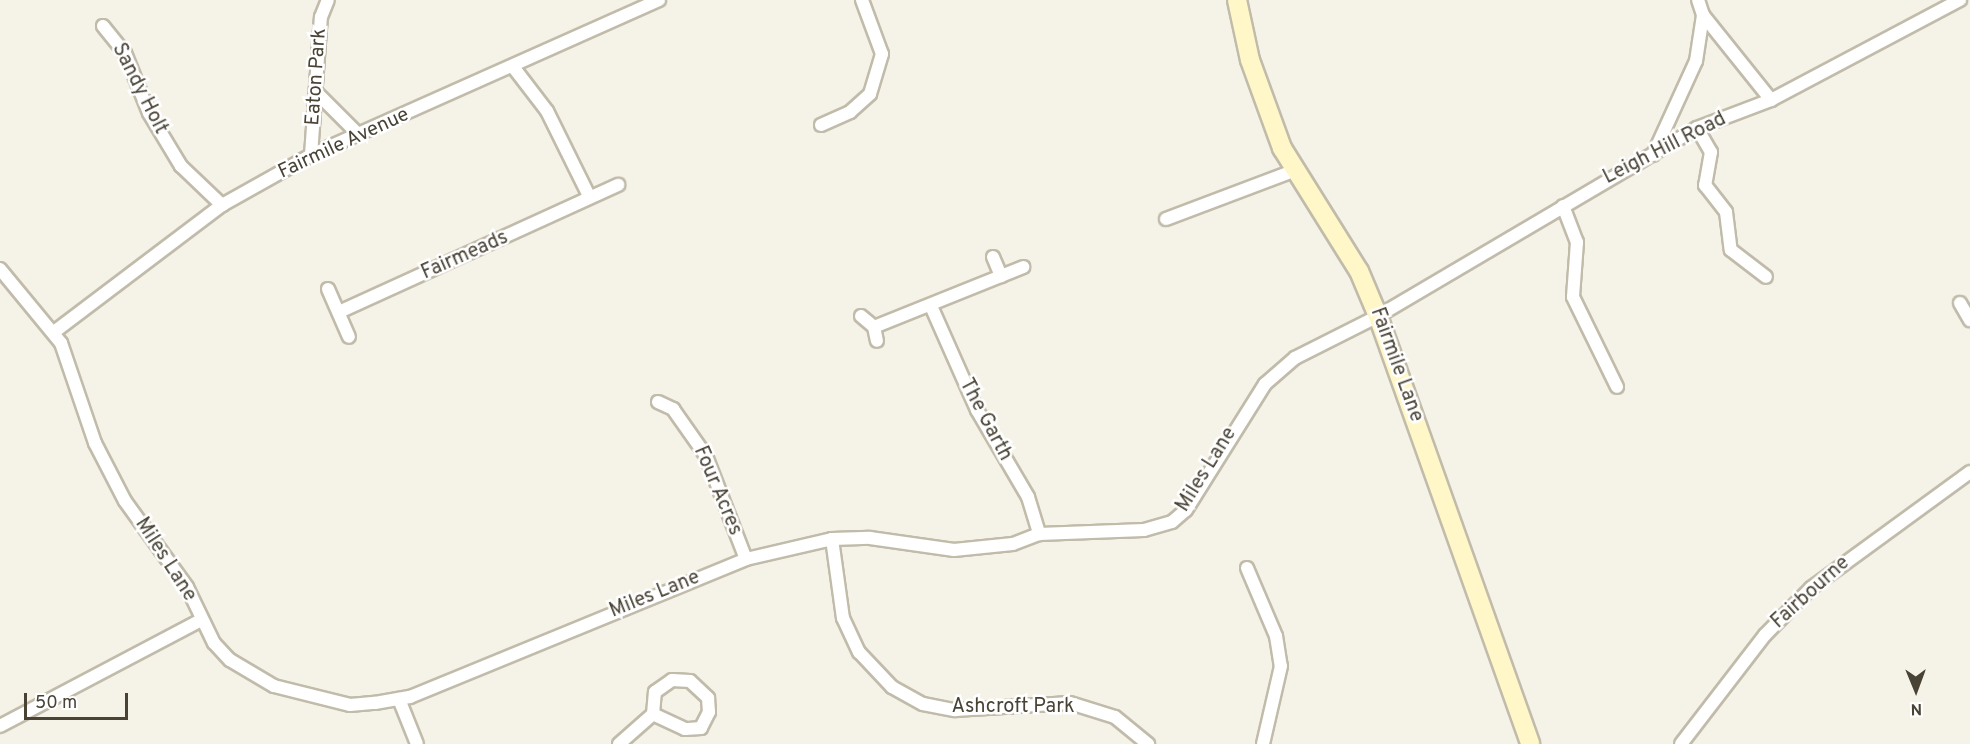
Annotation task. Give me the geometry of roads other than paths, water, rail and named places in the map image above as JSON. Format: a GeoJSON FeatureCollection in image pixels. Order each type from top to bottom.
{"type":"FeatureCollection","features":[{"type":"Feature","properties":{"kind":"street","name":"Eaton Park"},"geometry":{"type":"LineString","coordinates":[[311,156],[321,17],[328,0]]}},
{"type":"Feature","properties":{"kind":"street","name":"Fairmile Avenue"},"geometry":{"type":"LineString","coordinates":[[54,332],[222,205],[311,156],[514,68],[659,0]]}},
{"type":"Feature","properties":{"kind":"street"},"geometry":{"type":"LineString","coordinates":[[821,125],[850,112],[870,94],[882,54],[862,0]]}},
{"type":"Feature","properties":{"kind":"street","name":"Fairmile Lane"},"geometry":{"type":"LineString","coordinates":[[1237,0],[1257,83],[1293,171],[1359,271],[1378,316],[1530,744]]}},
{"type":"Feature","properties":{"kind":"street"},"geometry":{"type":"LineString","coordinates":[[1698,0],[1703,15],[1771,100]]}},
{"type":"Feature","properties":{"kind":"street","name":"Leigh Hill Road"},"geometry":{"type":"LineString","coordinates":[[1378,316],[1563,206],[1604,179],[1652,156],[1697,128],[1771,100],[1960,0]]}},
{"type":"Feature","properties":{"kind":"street"},"geometry":{"type":"LineString","coordinates":[[1652,156],[1696,61],[1703,15]]}},
{"type":"Feature","properties":{"kind":"street","name":"Sandy Holt"},"geometry":{"type":"LineString","coordinates":[[103,26],[125,53],[149,113],[181,166],[222,205]]}},
{"type":"Feature","properties":{"kind":"street"},"geometry":{"type":"LineString","coordinates":[[514,68],[547,111],[589,196]]}},
{"type":"Feature","properties":{"kind":"street"},"geometry":{"type":"LineString","coordinates":[[316,92],[358,134]]}},
{"type":"Feature","properties":{"kind":"street"},"geometry":{"type":"LineString","coordinates":[[1697,128],[1711,152],[1705,185],[1726,212],[1731,250],[1766,277]]}},
{"type":"Feature","properties":{"kind":"street"},"geometry":{"type":"LineString","coordinates":[[1166,219],[1293,171]]}},
{"type":"Feature","properties":{"kind":"street","name":"Fairmeads"},"geometry":{"type":"LineString","coordinates":[[339,312],[589,196],[618,185]]}},
{"type":"Feature","properties":{"kind":"street"},"geometry":{"type":"LineString","coordinates":[[1563,206],[1577,242],[1573,297],[1617,387]]}},
{"type":"Feature","properties":{"kind":"street"},"geometry":{"type":"LineString","coordinates":[[993,257],[1001,276]]}},
{"type":"Feature","properties":{"kind":"street"},"geometry":{"type":"LineString","coordinates":[[874,327],[931,306],[1023,267]]}},
{"type":"Feature","properties":{"kind":"street","name":"Miles Lane"},"geometry":{"type":"LineString","coordinates":[[0,269],[54,332],[96,443],[125,501],[187,587],[201,620],[230,660],[274,686],[351,705],[399,699],[747,559],[832,539],[870,538],[954,550],[1013,544],[1039,534],[1144,530],[1172,522],[1186,510],[1265,384],[1295,358],[1378,316]]}},
{"type":"Feature","properties":{"kind":"street"},"geometry":{"type":"LineString","coordinates":[[328,289],[349,338]]}},
{"type":"Feature","properties":{"kind":"street"},"geometry":{"type":"LineString","coordinates":[[1960,303],[1970,321]]}},
{"type":"Feature","properties":{"kind":"street","name":"The Garth"},"geometry":{"type":"LineString","coordinates":[[931,306],[977,410],[1028,497],[1039,534]]}},
{"type":"Feature","properties":{"kind":"street"},"geometry":{"type":"LineString","coordinates":[[861,316],[874,327],[877,342]]}},
{"type":"Feature","properties":{"kind":"street","name":"Four Acres"},"geometry":{"type":"LineString","coordinates":[[657,402],[673,409],[706,456],[747,559]]}},
{"type":"Feature","properties":{"kind":"street","name":"Fairbourne"},"geometry":{"type":"LineString","coordinates":[[1681,744],[1765,635],[1811,588],[1970,472]]}},
{"type":"Feature","properties":{"kind":"street","name":"Ashcroft Park"},"geometry":{"type":"LineString","coordinates":[[832,539],[843,618],[859,652],[891,687],[923,704],[955,710],[1070,703],[1115,717],[1148,744]]}},
{"type":"Feature","properties":{"kind":"street"},"geometry":{"type":"LineString","coordinates":[[1247,568],[1276,636],[1281,666],[1263,744]]}},
{"type":"Feature","properties":{"kind":"street"},"geometry":{"type":"LineString","coordinates":[[0,726],[201,620]]}},
{"type":"Feature","properties":{"kind":"street"},"geometry":{"type":"LineString","coordinates":[[619,744],[653,714],[655,692],[672,680],[690,681],[708,698],[709,712],[702,728],[685,729],[653,714]]}},
{"type":"Feature","properties":{"kind":"street"},"geometry":{"type":"LineString","coordinates":[[399,699],[417,744]]}}]}
